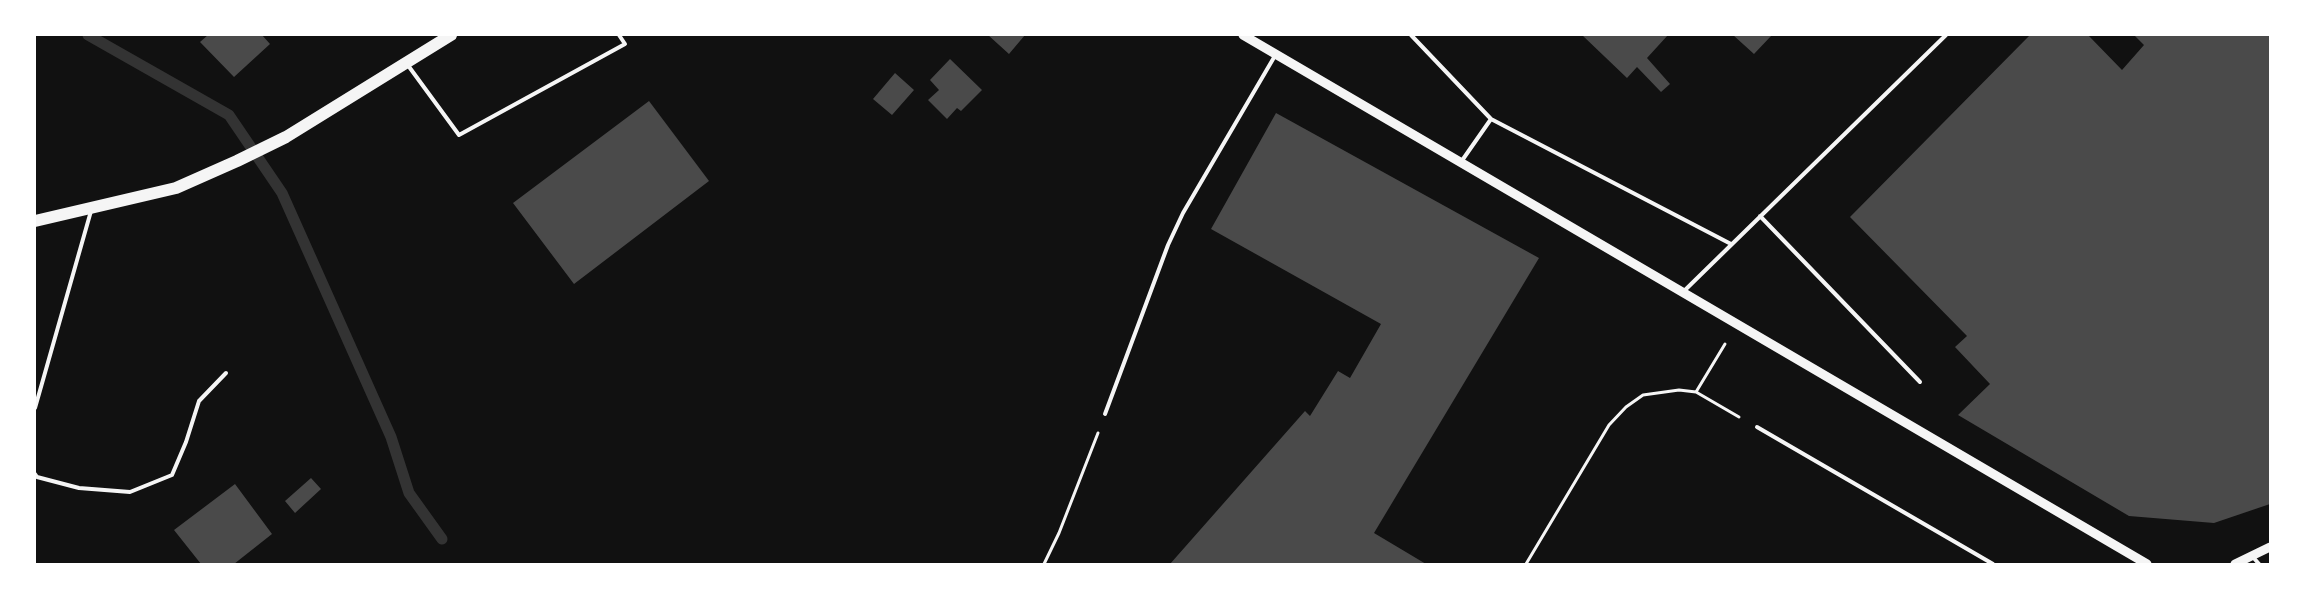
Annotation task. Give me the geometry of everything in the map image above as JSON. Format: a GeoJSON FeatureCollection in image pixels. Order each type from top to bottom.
{"type":"FeatureCollection","features":[{"type":"Feature","properties":{"kind":"main road"},"geometry":{"type":"LineString","coordinates":[[35,221],[176,188],[237,161],[286,138],[451,35]]}},
{"type":"Feature","properties":{"kind":"street"},"geometry":{"type":"LineString","coordinates":[[1242,35],[2147,564]]}},
{"type":"Feature","properties":{"kind":"street"},"geometry":{"type":"LineString","coordinates":[[2234,564],[2270,547]]}},
{"type":"Feature","properties":{"kind":"lane"},"geometry":{"type":"LineString","coordinates":[[406,62],[460,135],[625,44],[619,35]]}},
{"type":"Feature","properties":{"kind":"lane"},"geometry":{"type":"LineString","coordinates":[[1411,35],[1491,119],[1731,244]]}},
{"type":"Feature","properties":{"kind":"lane"},"geometry":{"type":"LineString","coordinates":[[1682,292],[1946,35]]}},
{"type":"Feature","properties":{"kind":"lane"},"geometry":{"type":"LineString","coordinates":[[1105,414],[1176,229],[1202,180],[1276,54]]}},
{"type":"Feature","properties":{"kind":"lane"},"geometry":{"type":"LineString","coordinates":[[1461,162],[1491,119]]}},
{"type":"Feature","properties":{"kind":"lane"},"geometry":{"type":"LineString","coordinates":[[35,408],[91,209]]}},
{"type":"Feature","properties":{"kind":"lane"},"geometry":{"type":"LineString","coordinates":[[1760,216],[1920,382]]}},
{"type":"Feature","properties":{"kind":"lane"},"geometry":{"type":"LineString","coordinates":[[35,474],[37,477],[79,488],[130,492],[172,475],[186,442],[199,401],[226,373]]}},
{"type":"Feature","properties":{"kind":"lane"},"geometry":{"type":"LineString","coordinates":[[1757,427],[1993,564]]}},
{"type":"Feature","properties":{"kind":"lane"},"geometry":{"type":"LineString","coordinates":[[2252,555],[2259,564]]}},
{"type":"Feature","properties":{"kind":"path"},"geometry":{"type":"LineString","coordinates":[[1696,392],[1737,324]]}},
{"type":"Feature","properties":{"kind":"path"},"geometry":{"type":"LineString","coordinates":[[1526,564],[1604,433],[1626,407],[1644,395],[1680,390],[1696,392],[1757,427]]}},
{"type":"Feature","properties":{"kind":"path"},"geometry":{"type":"LineString","coordinates":[[1044,564],[1059,533],[1105,414]]}},
{"type":"Feature","properties":{"kind":"building"},"geometry":{"type":"Polygon","coordinates":[[[208,35],[262,35],[270,44],[234,77],[200,42],[208,35]]]}},
{"type":"Feature","properties":{"kind":"building"},"geometry":{"type":"Polygon","coordinates":[[[988,35],[1025,35],[1009,54],[988,35]]]}},
{"type":"Feature","properties":{"kind":"building"},"geometry":{"type":"Polygon","coordinates":[[[1582,35],[1668,35],[1647,58],[1670,84],[1661,92],[1637,67],[1627,78],[1582,35]]]}},
{"type":"Feature","properties":{"kind":"building"},"geometry":{"type":"Polygon","coordinates":[[[1733,35],[1772,35],[1754,54],[1733,35]]]}},
{"type":"Feature","properties":{"kind":"building"},"geometry":{"type":"Polygon","coordinates":[[[2030,35],[2088,35],[2122,70],[2144,45],[2134,35],[2270,35],[2270,504],[2214,523],[2129,516],[1958,415],[1990,384],[1955,347],[1967,336],[1850,217],[2030,35]]]}},
{"type":"Feature","properties":{"kind":"building"},"geometry":{"type":"Polygon","coordinates":[[[950,59],[982,90],[961,111],[957,108],[947,119],[928,100],[939,90],[930,80],[950,59]]]}},
{"type":"Feature","properties":{"kind":"building"},"geometry":{"type":"Polygon","coordinates":[[[895,73],[914,90],[892,115],[873,99],[895,73]]]}},
{"type":"Feature","properties":{"kind":"building"},"geometry":{"type":"Polygon","coordinates":[[[649,101],[709,181],[574,284],[513,203],[649,101]]]}},
{"type":"Feature","properties":{"kind":"building"},"geometry":{"type":"Polygon","coordinates":[[[1276,113],[1539,258],[1374,533],[1426,564],[1170,564],[1305,411],[1310,416],[1338,371],[1350,378],[1381,324],[1211,229],[1276,113]]]}},
{"type":"Feature","properties":{"kind":"building"},"geometry":{"type":"Polygon","coordinates":[[[311,478],[321,489],[295,513],[285,501],[311,478]]]}},
{"type":"Feature","properties":{"kind":"building"},"geometry":{"type":"Polygon","coordinates":[[[235,484],[272,534],[234,564],[201,564],[174,530],[235,484]]]}},
{"type":"Feature","properties":{"kind":"waterway"},"geometry":{"type":"LineString","coordinates":[[88,35],[229,115],[282,193],[391,437],[409,493],[442,539]]}}]}
